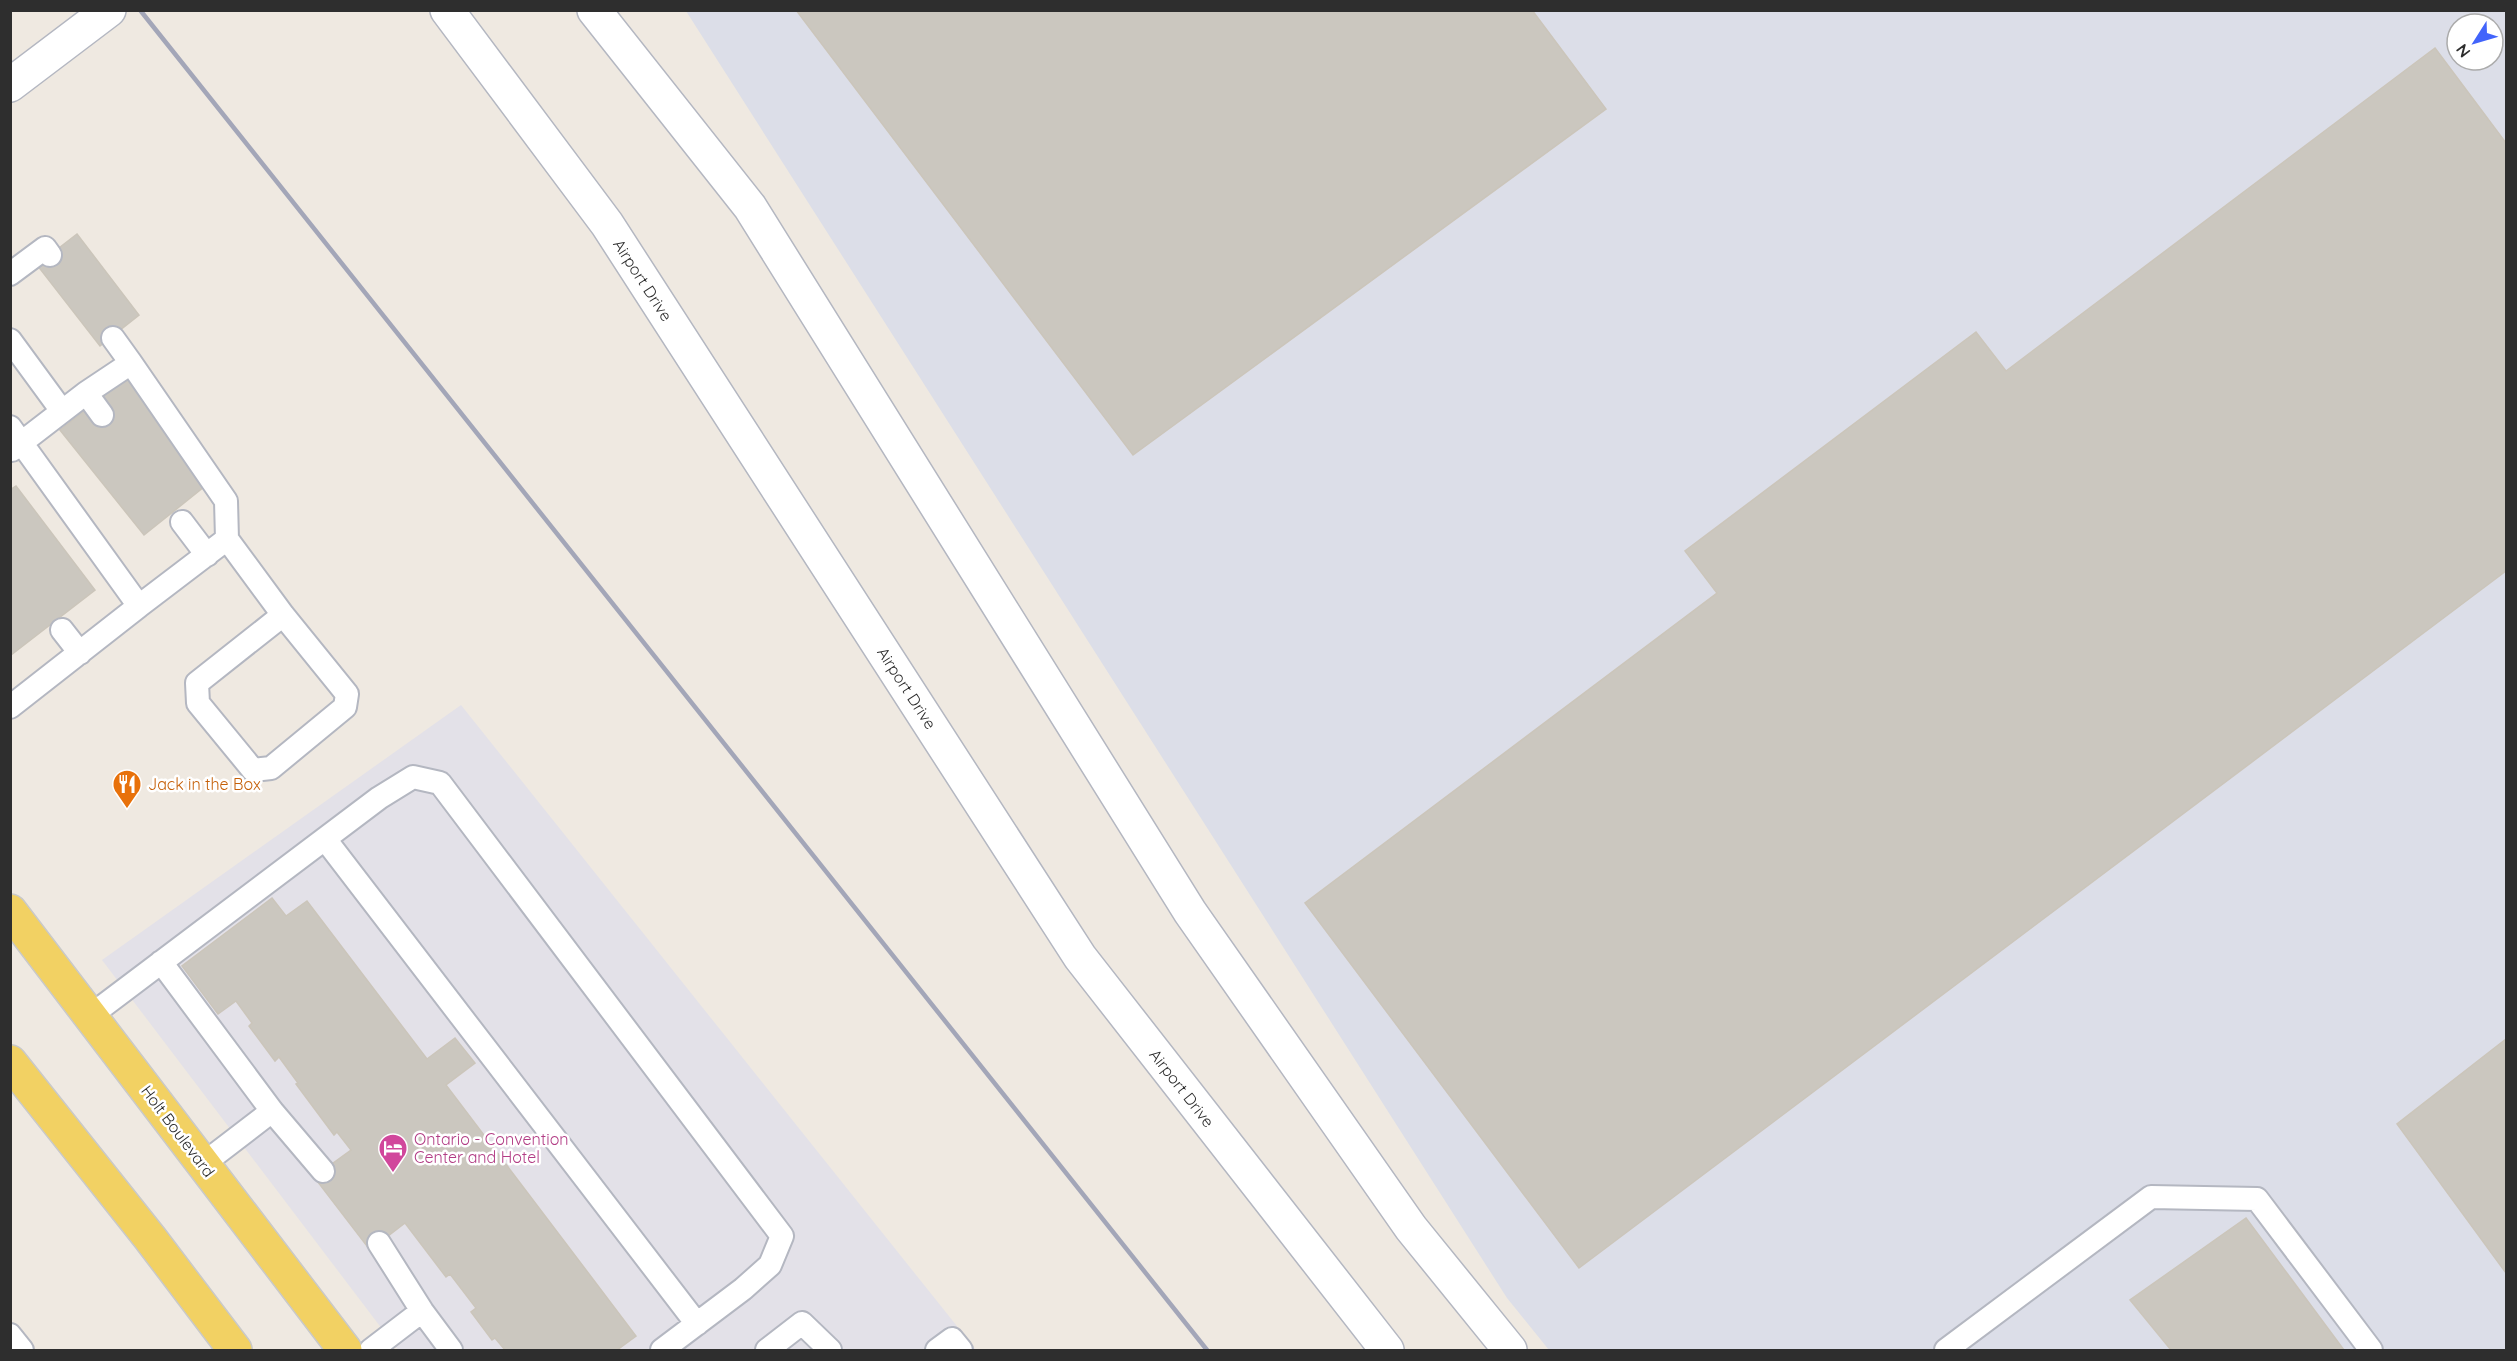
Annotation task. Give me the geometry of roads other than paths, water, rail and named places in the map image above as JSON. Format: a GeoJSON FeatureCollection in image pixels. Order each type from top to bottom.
{"type":"FeatureCollection","features":[{"type":"Feature","properties":{"kind":"main road"},"geometry":{"type":"LineString","coordinates":[[10,85],[109,10]]}},
{"type":"Feature","properties":{"kind":"main road","name":"Airport Drive"},"geometry":{"type":"LineString","coordinates":[[447,10],[607,224],[1080,957],[1387,1350]]}},
{"type":"Feature","properties":{"kind":"main road"},"geometry":{"type":"LineString","coordinates":[[594,10],[750,207],[1190,912],[1411,1228],[1510,1350]]}},
{"type":"Feature","properties":{"kind":"main road","name":"Holt Boulevard"},"geometry":{"type":"LineString","coordinates":[[10,911],[345,1350]]}},
{"type":"Feature","properties":{"kind":"main road"},"geometry":{"type":"LineString","coordinates":[[14,1075],[150,1238],[235,1350]]}},
{"type":"Feature","properties":{"kind":"lane"},"geometry":{"type":"LineString","coordinates":[[10,274],[45,248],[50,255]]}},
{"type":"Feature","properties":{"kind":"lane"},"geometry":{"type":"LineString","coordinates":[[113,338],[226,501],[227,539],[283,615],[347,694],[345,707],[271,768],[253,770],[198,703],[197,683],[283,615]]}},
{"type":"Feature","properties":{"kind":"lane"},"geometry":{"type":"LineString","coordinates":[[10,340],[62,411]]}},
{"type":"Feature","properties":{"kind":"lane"},"geometry":{"type":"LineString","coordinates":[[131,363],[62,411],[14,440],[139,606]]}},
{"type":"Feature","properties":{"kind":"lane"},"geometry":{"type":"LineString","coordinates":[[86,393],[102,415]]}},
{"type":"Feature","properties":{"kind":"lane"},"geometry":{"type":"LineString","coordinates":[[182,522],[207,555]]}},
{"type":"Feature","properties":{"kind":"lane"},"geometry":{"type":"LineString","coordinates":[[12,702],[80,653],[227,539]]}},
{"type":"Feature","properties":{"kind":"lane"},"geometry":{"type":"LineString","coordinates":[[62,630],[80,653]]}},
{"type":"Feature","properties":{"kind":"lane"},"geometry":{"type":"LineString","coordinates":[[90,1016],[379,798],[413,777],[440,783],[782,1236],[770,1264],[743,1289],[662,1350]]}},
{"type":"Feature","properties":{"kind":"lane"},"geometry":{"type":"LineString","coordinates":[[326,839],[697,1324]]}},
{"type":"Feature","properties":{"kind":"lane"},"geometry":{"type":"LineString","coordinates":[[161,962],[272,1111],[322,1171]]}},
{"type":"Feature","properties":{"kind":"lane"},"geometry":{"type":"LineString","coordinates":[[203,1164],[272,1111]]}},
{"type":"Feature","properties":{"kind":"lane"},"geometry":{"type":"LineString","coordinates":[[1946,1350],[2151,1197],[2257,1199],[2370,1350]]}},
{"type":"Feature","properties":{"kind":"lane"},"geometry":{"type":"LineString","coordinates":[[379,1243],[422,1311],[451,1350]]}},
{"type":"Feature","properties":{"kind":"lane"},"geometry":{"type":"LineString","coordinates":[[371,1350],[422,1311]]}},
{"type":"Feature","properties":{"kind":"lane"},"geometry":{"type":"LineString","coordinates":[[767,1350],[802,1323],[830,1350]]}},
{"type":"Feature","properties":{"kind":"lane"},"geometry":{"type":"LineString","coordinates":[[10,1335],[22,1350]]}},
{"type":"Feature","properties":{"kind":"lane"},"geometry":{"type":"LineString","coordinates":[[937,1350],[952,1339],[961,1350]]}},
{"type":"Feature","properties":{"kind":"railway"},"geometry":{"type":"LineString","coordinates":[[140,10],[1207,1350]]}},
{"type":"Feature","properties":{"kind":"place","name":"Jack in the Box"},"geometry":{"type":"Point","coordinates":[127,810]}},
{"type":"Feature","properties":{"kind":"place","name":"Ontario - Convention Center and Hotel"},"geometry":{"type":"Point","coordinates":[393,1174]}}]}
